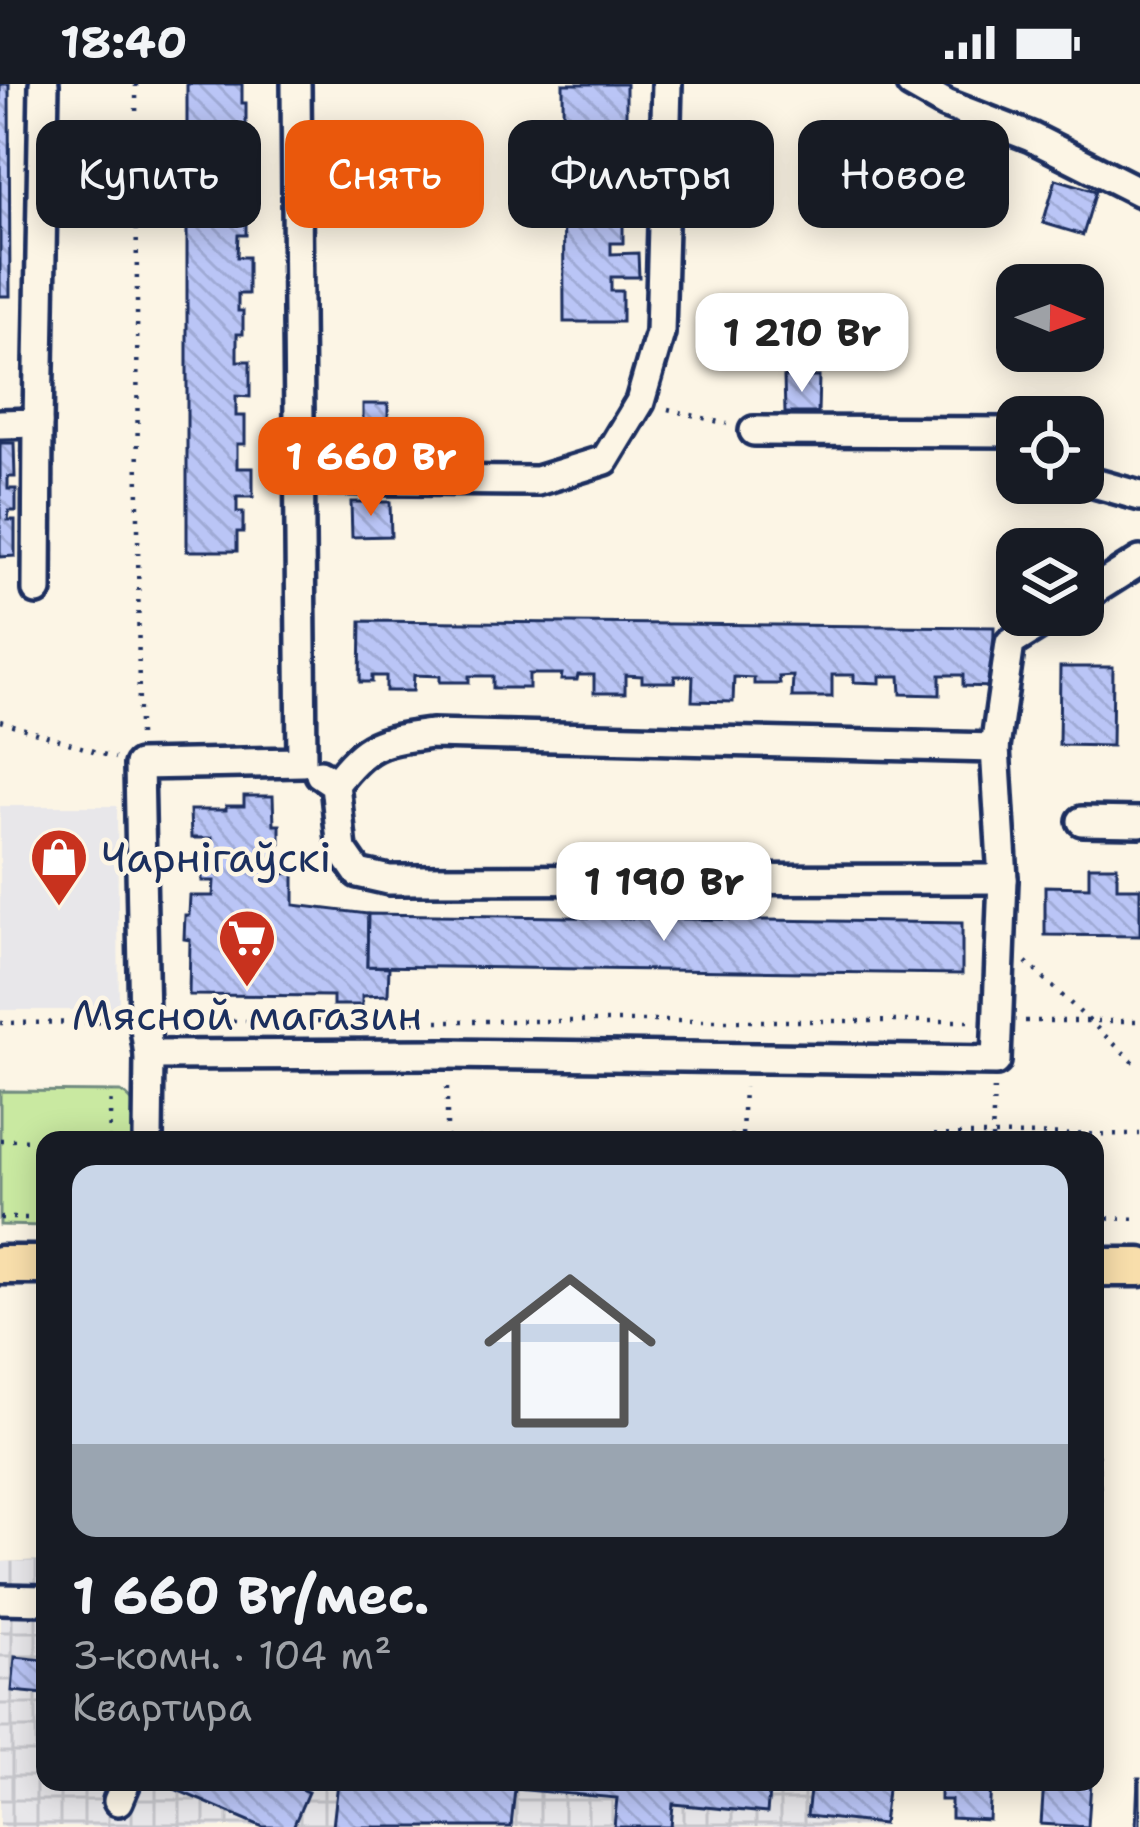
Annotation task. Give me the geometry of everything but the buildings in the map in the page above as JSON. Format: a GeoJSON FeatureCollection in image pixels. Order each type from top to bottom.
{"type":"FeatureCollection","features":[{"type":"Feature","properties":{"kind":"main road"},"geometry":{"type":"LineString","coordinates":[[0,1264],[36,1265]]}},
{"type":"Feature","properties":{"kind":"main road"},"geometry":{"type":"LineString","coordinates":[[1104,1268],[1140,1268]]}},
{"type":"Feature","properties":{"kind":"street"},"geometry":{"type":"LineString","coordinates":[[37,590],[44,84]]}},
{"type":"Feature","properties":{"kind":"street"},"geometry":{"type":"LineString","coordinates":[[296,84],[302,762]]}},
{"type":"Feature","properties":{"kind":"street"},"geometry":{"type":"LineString","coordinates":[[301,479],[537,481],[605,460],[640,402],[660,333],[667,84]]}},
{"type":"Feature","properties":{"kind":"street"},"geometry":{"type":"LineString","coordinates":[[910,84],[1140,192]]}},
{"type":"Feature","properties":{"kind":"street"},"geometry":{"type":"LineString","coordinates":[[0,424],[38,423]]}},
{"type":"Feature","properties":{"kind":"street"},"geometry":{"type":"LineString","coordinates":[[754,430],[996,432]]}},
{"type":"Feature","properties":{"kind":"street"},"geometry":{"type":"LineString","coordinates":[[1104,486],[1140,496]]}},
{"type":"Feature","properties":{"kind":"street"},"geometry":{"type":"LineString","coordinates":[[1104,584],[1140,561]]}},
{"type":"Feature","properties":{"kind":"street"},"geometry":{"type":"LineString","coordinates":[[149,1055],[995,1061],[1003,879],[995,748],[1010,644],[1022,636]]}},
{"type":"Feature","properties":{"kind":"street"},"geometry":{"type":"LineString","coordinates":[[995,748],[431,734],[391,740],[358,754],[335,784],[342,850],[358,873],[389,880],[1003,879]]}},
{"type":"Feature","properties":{"kind":"street"},"geometry":{"type":"LineString","coordinates":[[148,1131],[149,1055],[131,1016],[139,765],[302,762],[335,784]]}},
{"type":"Feature","properties":{"kind":"street"},"geometry":{"type":"LineString","coordinates":[[1082,821],[1140,822]]}},
{"type":"Feature","properties":{"kind":"street"},"geometry":{"type":"LineString","coordinates":[[0,1599],[36,1600]]}},
{"type":"Feature","properties":{"kind":"path"},"geometry":{"type":"LineString","coordinates":[[0,721],[139,765],[136,84]]}},
{"type":"Feature","properties":{"kind":"path"},"geometry":{"type":"LineString","coordinates":[[640,402],[754,430]]}},
{"type":"Feature","properties":{"kind":"path"},"geometry":{"type":"LineString","coordinates":[[1000,937],[1140,1069]]}},
{"type":"Feature","properties":{"kind":"path"},"geometry":{"type":"LineString","coordinates":[[0,1023],[119,1022],[131,1016],[1140,1021]]}},
{"type":"Feature","properties":{"kind":"path"},"geometry":{"type":"LineString","coordinates":[[447,1054],[447,1131]]}},
{"type":"Feature","properties":{"kind":"path"},"geometry":{"type":"LineString","coordinates":[[742,1131],[744,1058]]}},
{"type":"Feature","properties":{"kind":"path"},"geometry":{"type":"LineString","coordinates":[[992,1131],[995,1061]]}},
{"type":"Feature","properties":{"kind":"path"},"geometry":{"type":"LineString","coordinates":[[109,1131],[111,1091]]}},
{"type":"Feature","properties":{"kind":"path"},"geometry":{"type":"LineString","coordinates":[[1104,1135],[1140,1134]]}},
{"type":"Feature","properties":{"kind":"path"},"geometry":{"type":"LineString","coordinates":[[0,1140],[36,1140]]}},
{"type":"Feature","properties":{"kind":"path"},"geometry":{"type":"LineString","coordinates":[[0,1218],[36,1219]]}},
{"type":"Feature","properties":{"kind":"path"},"geometry":{"type":"LineString","coordinates":[[1104,1218],[1140,1219]]}},
{"type":"Feature","properties":{"kind":"shaded area","name":"Чарнігаўскі"},"geometry":{"type":"Polygon","coordinates":[[[0,806],[117,806],[119,1010],[0,1010],[0,806]]]}},
{"type":"Feature","properties":{"kind":"shaded area"},"geometry":{"type":"Polygon","coordinates":[[[36,1560],[36,1791],[888,1791],[883,1827],[0,1827],[0,1562],[36,1560]]]}},
{"type":"Feature","properties":{"kind":"green space"},"geometry":{"type":"Polygon","coordinates":[[[0,1091],[121,1092],[127,1097],[135,1107],[138,1131],[36,1131],[36,1226],[0,1225],[0,1091]]]}},
{"type":"Feature","properties":{"kind":"place","name":"Чарнігаўскі"},"geometry":{"type":"Point","coordinates":[59,908]}},
{"type":"Feature","properties":{"kind":"place","name":"Мясной магазин"},"geometry":{"type":"Point","coordinates":[247,989]}}]}
